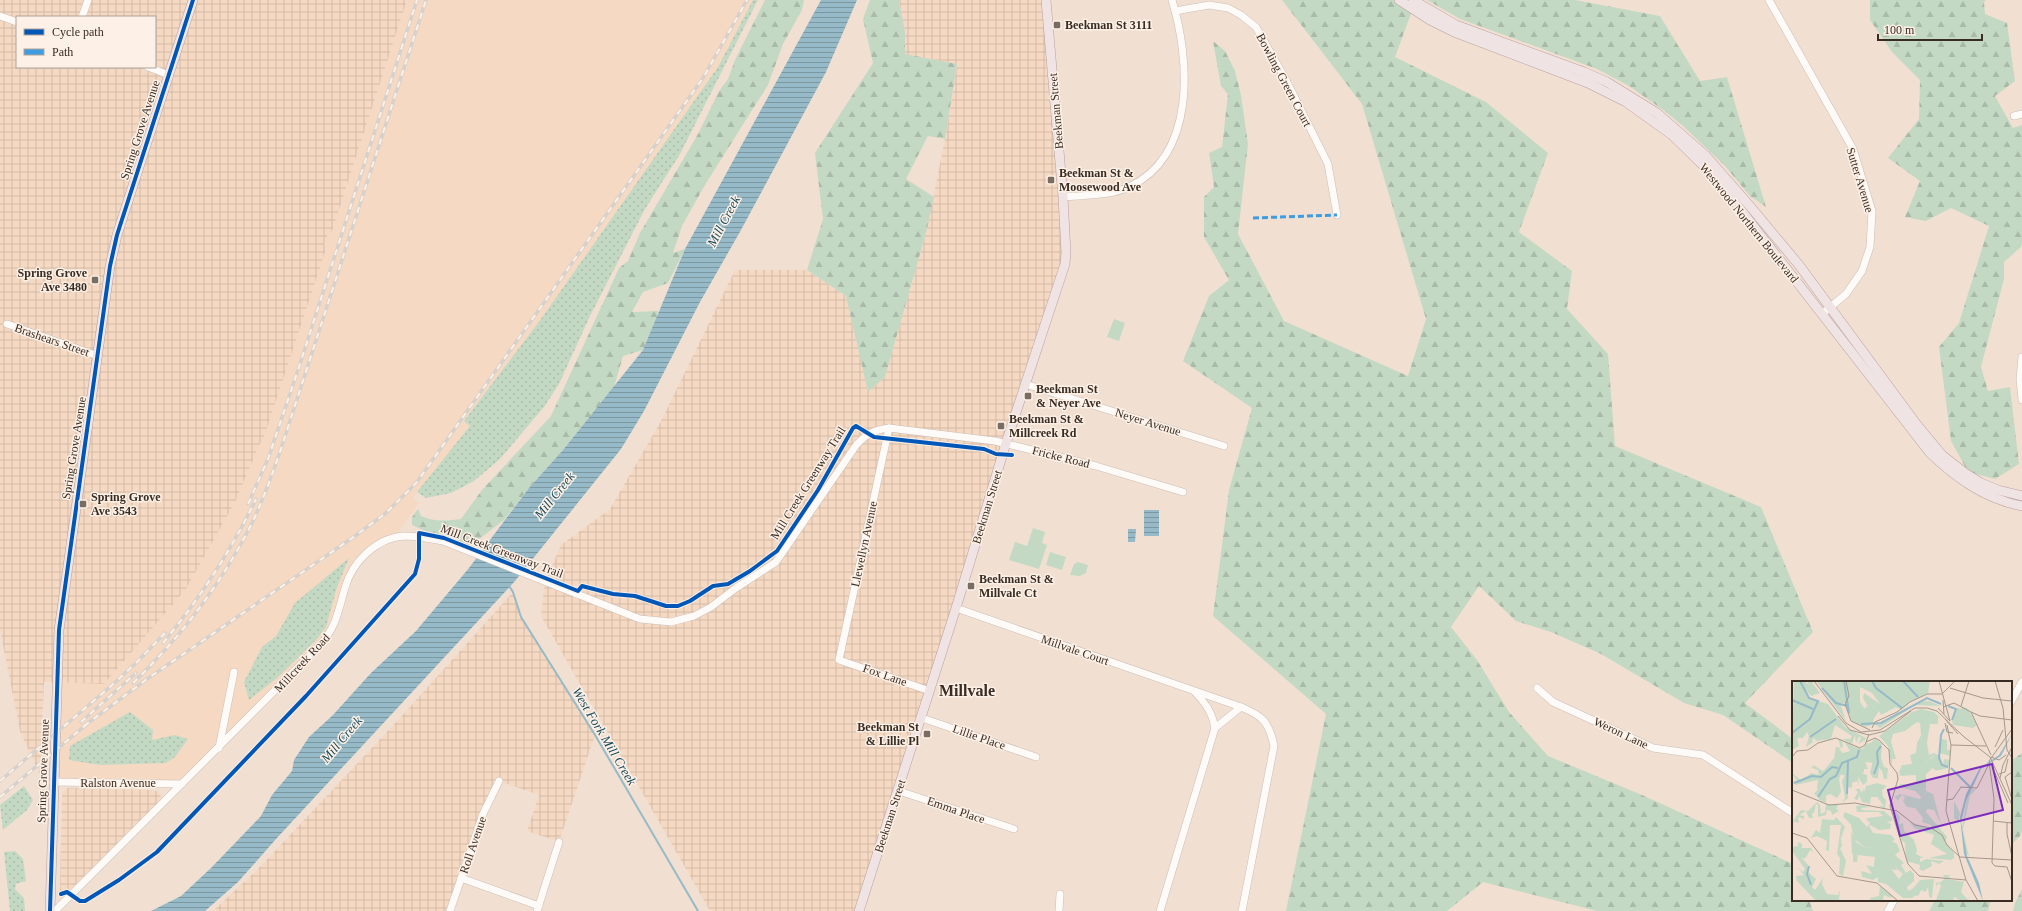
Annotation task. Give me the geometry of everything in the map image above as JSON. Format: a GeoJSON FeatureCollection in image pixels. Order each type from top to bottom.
{"type":"FeatureCollection","features":[{"type":"Feature","properties":{"kind":"main road","name":"Spring Grove Avenue"},"geometry":{"type":"LineString","coordinates":[[50,911],[56,683],[61,604],[113,249],[193,0]]}},
{"type":"Feature","properties":{"kind":"main road","name":"Beekman Street"},"geometry":{"type":"LineString","coordinates":[[860,911],[922,718],[1006,443],[1065,264],[1066,253],[1063,197],[1046,0]]}},
{"type":"Feature","properties":{"kind":"main road","name":"Westwood Northern Boulevard"},"geometry":{"type":"LineString","coordinates":[[1398,0],[1430,20],[1454,32],[1588,83],[1614,95],[1652,119],[1683,145],[1716,178],[1930,453],[1955,476],[1981,492],[2022,506]]}},
{"type":"Feature","properties":{"kind":"main road","name":"Westwood Northern Boulevard"},"geometry":{"type":"LineString","coordinates":[[1413,0],[1469,30],[1601,80],[1630,95],[1657,113],[1690,141],[1724,176],[1799,265],[1917,425],[1942,455],[1965,473],[1981,483],[1998,490],[2022,496]]}},
{"type":"Feature","properties":{"kind":"street"},"geometry":{"type":"LineString","coordinates":[[82,16],[88,0]]}},
{"type":"Feature","properties":{"kind":"street"},"geometry":{"type":"LineString","coordinates":[[1063,197],[1109,193],[1128,188],[1145,177],[1164,156],[1178,124],[1185,94],[1183,57],[1172,0]]}},
{"type":"Feature","properties":{"kind":"street","name":"Sutter Avenue"},"geometry":{"type":"LineString","coordinates":[[1769,0],[1853,149],[1872,211],[1870,247],[1862,271],[1846,294],[1822,314]]}},
{"type":"Feature","properties":{"kind":"street","name":"Bowling Green Court"},"geometry":{"type":"LineString","coordinates":[[1175,11],[1209,5],[1228,8],[1242,15],[1256,27],[1286,80],[1328,164],[1337,215]]}},
{"type":"Feature","properties":{"kind":"street"},"geometry":{"type":"LineString","coordinates":[[0,16],[16,22]]}},
{"type":"Feature","properties":{"kind":"street"},"geometry":{"type":"LineString","coordinates":[[151,68],[169,75]]}},
{"type":"Feature","properties":{"kind":"street"},"geometry":{"type":"LineString","coordinates":[[2014,116],[2022,114]]}},
{"type":"Feature","properties":{"kind":"street","name":"Brashears Street"},"geometry":{"type":"LineString","coordinates":[[7,324],[98,356]]}},
{"type":"Feature","properties":{"kind":"street"},"geometry":{"type":"LineString","coordinates":[[2022,357],[2020,379],[2022,400]]}},
{"type":"Feature","properties":{"kind":"street","name":"Neyer Avenue"},"geometry":{"type":"LineString","coordinates":[[1025,384],[1224,446]]}},
{"type":"Feature","properties":{"kind":"street","name":"Fricke Road"},"geometry":{"type":"LineString","coordinates":[[889,428],[1006,443],[1096,466],[1183,492]]}},
{"type":"Feature","properties":{"kind":"street","name":"Millcreek Road"},"geometry":{"type":"LineString","coordinates":[[55,911],[328,637],[339,615],[348,579],[360,560],[369,551],[385,541],[404,536],[425,538],[443,542],[644,620],[671,622],[703,612],[776,562],[857,444],[868,433],[875,430],[889,428]]}},
{"type":"Feature","properties":{"kind":"street","name":"Llewellyn Avenue"},"geometry":{"type":"LineString","coordinates":[[839,660],[889,428]]}},
{"type":"Feature","properties":{"kind":"street","name":"Millvale Court"},"geometry":{"type":"LineString","coordinates":[[956,608],[1241,707],[1256,713],[1271,728],[1274,746],[1242,911]]}},
{"type":"Feature","properties":{"kind":"street","name":"Fox Lane"},"geometry":{"type":"LineString","coordinates":[[839,660],[930,691]]}},
{"type":"Feature","properties":{"kind":"street"},"geometry":{"type":"LineString","coordinates":[[219,748],[234,672]]}},
{"type":"Feature","properties":{"kind":"street"},"geometry":{"type":"LineString","coordinates":[[2012,700],[2022,682]]}},
{"type":"Feature","properties":{"kind":"street","name":"Weron Lane"},"geometry":{"type":"LineString","coordinates":[[1537,688],[1553,702],[1653,748],[1703,755],[1792,812]]}},
{"type":"Feature","properties":{"kind":"street","name":"Millvale Court"},"geometry":{"type":"LineString","coordinates":[[1194,691],[1207,705],[1213,716],[1214,728]]}},
{"type":"Feature","properties":{"kind":"street"},"geometry":{"type":"LineString","coordinates":[[1160,911],[1214,728],[1241,707]]}},
{"type":"Feature","properties":{"kind":"street","name":"Lillie Place"},"geometry":{"type":"LineString","coordinates":[[922,718],[1036,757]]}},
{"type":"Feature","properties":{"kind":"street","name":"Roll Avenue"},"geometry":{"type":"LineString","coordinates":[[450,911],[483,814],[499,781]]}},
{"type":"Feature","properties":{"kind":"street","name":"Ralston Avenue"},"geometry":{"type":"LineString","coordinates":[[53,782],[182,784]]}},
{"type":"Feature","properties":{"kind":"street","name":"Emma Place"},"geometry":{"type":"LineString","coordinates":[[899,791],[1014,829]]}},
{"type":"Feature","properties":{"kind":"street"},"geometry":{"type":"LineString","coordinates":[[461,878],[538,909],[559,842]]}},
{"type":"Feature","properties":{"kind":"street"},"geometry":{"type":"LineString","coordinates":[[1059,911],[1060,894]]}},
{"type":"Feature","properties":{"kind":"street"},"geometry":{"type":"LineString","coordinates":[[1888,911],[1893,901]]}},
{"type":"Feature","properties":{"kind":"shaded area"},"geometry":{"type":"Polygon","coordinates":[[[0,0],[407,0],[331,234],[328,234],[324,245],[327,246],[262,443],[260,443],[236,500],[186,589],[104,684],[44,682],[40,775],[20,731],[0,630],[0,0]]]}},
{"type":"Feature","properties":{"kind":"shaded area"},"geometry":{"type":"Polygon","coordinates":[[[407,0],[753,0],[718,67],[541,319],[464,421],[471,426],[413,498],[419,503],[394,538],[385,541],[352,570],[333,628],[182,784],[53,782],[56,683],[104,684],[186,589],[236,500],[260,443],[262,443],[326,246],[324,245],[328,234],[331,234],[407,0]]]}},
{"type":"Feature","properties":{"kind":"shaded area"},"geometry":{"type":"Polygon","coordinates":[[[899,0],[1046,0],[1066,253],[859,911],[710,911],[541,616],[545,582],[561,545],[610,509],[661,421],[735,270],[807,270],[846,296],[868,391],[885,377],[926,233],[945,139],[957,64],[905,54],[905,32],[899,0]]]}},
{"type":"Feature","properties":{"kind":"shaded area"},"geometry":{"type":"Polygon","coordinates":[[[513,592],[521,617],[595,735],[559,842],[527,831],[539,795],[499,781],[450,911],[213,911],[259,868],[400,718],[513,592]]]}},
{"type":"Feature","properties":{"kind":"shaded area"},"geometry":{"type":"Polygon","coordinates":[[[68,788],[150,790],[157,791],[161,796],[159,801],[140,821],[68,894],[64,895],[60,890],[62,795],[64,790],[68,788]]]}},
{"type":"Feature","properties":{"kind":"green space"},"geometry":{"type":"Polygon","coordinates":[[[753,0],[758,0],[680,154],[645,209],[590,316],[559,384],[544,407],[500,459],[474,481],[451,493],[426,498],[417,492],[470,426],[464,421],[541,319],[718,67],[753,0]]]}},
{"type":"Feature","properties":{"kind":"green space"},"geometry":{"type":"Polygon","coordinates":[[[765,0],[804,0],[802,10],[783,44],[768,85],[705,185],[682,226],[673,253],[685,249],[668,283],[643,292],[632,312],[658,311],[656,321],[643,350],[623,356],[614,387],[504,520],[470,546],[412,525],[412,517],[418,509],[421,516],[431,519],[446,521],[461,519],[482,490],[551,416],[619,268],[628,261],[640,233],[698,134],[719,91],[728,79],[735,60],[765,0]]]}},
{"type":"Feature","properties":{"kind":"green space"},"geometry":{"type":"Polygon","coordinates":[[[870,0],[899,0],[905,32],[905,54],[957,64],[945,139],[928,136],[906,179],[934,197],[926,233],[885,377],[868,392],[846,296],[807,270],[823,219],[815,153],[873,63],[863,19],[870,0]]]}},
{"type":"Feature","properties":{"kind":"green space"},"geometry":{"type":"Polygon","coordinates":[[[1282,0],[1416,0],[1395,57],[1486,102],[1548,153],[1519,232],[1572,271],[1567,309],[1608,354],[1615,446],[1761,507],[1813,632],[1745,703],[1792,738],[1792,762],[1723,715],[1684,703],[1601,654],[1551,632],[1516,621],[1479,586],[1451,627],[1477,660],[1509,712],[1548,756],[1642,795],[1792,864],[1792,901],[1809,901],[1813,911],[1597,911],[1483,882],[1447,911],[1286,911],[1326,714],[1213,616],[1229,490],[1252,408],[1183,361],[1209,296],[1229,280],[1204,237],[1204,197],[1214,187],[1209,153],[1222,147],[1228,94],[1221,86],[1213,41],[1225,51],[1235,71],[1241,95],[1248,144],[1238,234],[1284,321],[1408,376],[1426,319],[1362,104],[1282,0]]]}},
{"type":"Feature","properties":{"kind":"green space"},"geometry":{"type":"Polygon","coordinates":[[[1427,0],[1575,0],[1660,16],[1700,81],[1727,77],[1766,207],[1750,196],[1725,166],[1683,126],[1629,86],[1597,69],[1460,19],[1427,0]]]}},
{"type":"Feature","properties":{"kind":"green space"},"geometry":{"type":"Polygon","coordinates":[[[1870,0],[1986,0],[1984,2],[1985,14],[2007,23],[2015,81],[1995,96],[2013,128],[2022,125],[2022,244],[2021,247],[2004,262],[2004,279],[1981,367],[1988,391],[2010,387],[2019,464],[1995,479],[1968,472],[1951,441],[1939,347],[1959,323],[1989,226],[1951,208],[1926,221],[1905,217],[1920,181],[1888,158],[1919,119],[1920,80],[1892,52],[1870,20],[1870,0]]]}},
{"type":"Feature","properties":{"kind":"green space"},"geometry":{"type":"Polygon","coordinates":[[[1114,319],[1125,323],[1119,341],[1107,337],[1114,319]]]}},
{"type":"Feature","properties":{"kind":"green space"},"geometry":{"type":"Polygon","coordinates":[[[1033,528],[1045,532],[1042,543],[1047,545],[1039,569],[1009,560],[1015,542],[1027,546],[1033,528]]]}},
{"type":"Feature","properties":{"kind":"green space"},"geometry":{"type":"Polygon","coordinates":[[[1050,552],[1066,557],[1062,570],[1046,565],[1050,552]]]}},
{"type":"Feature","properties":{"kind":"green space"},"geometry":{"type":"Polygon","coordinates":[[[349,558],[337,587],[326,627],[316,640],[277,678],[249,700],[244,682],[262,647],[276,636],[295,603],[349,558]]]}},
{"type":"Feature","properties":{"kind":"green space"},"geometry":{"type":"Polygon","coordinates":[[[1078,562],[1088,565],[1086,573],[1080,576],[1070,575],[1074,564],[1078,562]]]}},
{"type":"Feature","properties":{"kind":"green space"},"geometry":{"type":"Polygon","coordinates":[[[130,712],[153,730],[152,740],[175,735],[188,739],[175,757],[166,763],[100,765],[69,760],[70,746],[130,712]]]}},
{"type":"Feature","properties":{"kind":"green space"},"geometry":{"type":"Polygon","coordinates":[[[2022,753],[2022,831],[2020,836],[2012,844],[2012,760],[2022,753]]]}},
{"type":"Feature","properties":{"kind":"green space"},"geometry":{"type":"Polygon","coordinates":[[[24,786],[33,800],[27,810],[3,830],[0,805],[24,786]]]}},
{"type":"Feature","properties":{"kind":"green space"},"geometry":{"type":"Polygon","coordinates":[[[15,851],[23,859],[26,881],[16,884],[15,889],[24,898],[25,911],[10,911],[4,852],[15,851]]]}},
{"type":"Feature","properties":{"kind":"green space"},"geometry":{"type":"Polygon","coordinates":[[[2022,889],[2022,911],[2013,911],[2015,903],[2022,889]]]}},
{"type":"Feature","properties":{"kind":"green space"},"geometry":{"type":"Polygon","coordinates":[[[1934,901],[1991,901],[1988,911],[1929,911],[1934,901]]]}},
{"type":"Feature","properties":{"kind":"water","name":"Mill Creek"},"geometry":{"type":"Polygon","coordinates":[[[821,0],[857,0],[826,72],[741,230],[700,302],[644,411],[621,449],[515,581],[238,882],[205,911],[151,911],[181,896],[211,868],[261,816],[272,795],[292,771],[294,760],[309,737],[333,715],[371,673],[416,631],[469,568],[529,488],[563,450],[643,350],[685,249],[821,0]]]}},
{"type":"Feature","properties":{"kind":"water"},"geometry":{"type":"Polygon","coordinates":[[[1144,510],[1159,510],[1159,536],[1144,536],[1144,510]]]}},
{"type":"Feature","properties":{"kind":"water"},"geometry":{"type":"Polygon","coordinates":[[[1128,529],[1136,529],[1135,542],[1128,542],[1128,529]]]}},
{"type":"Feature","properties":{"kind":"pier"},"geometry":{"type":"Polygon","coordinates":[[[480,550],[528,568],[522,575],[475,557],[480,550]]]}},
{"type":"Feature","properties":{"kind":"waterway","name":"West Fork Mill Creek"},"geometry":{"type":"LineString","coordinates":[[508,584],[513,592],[521,617],[595,735],[698,911]]}},
{"type":"Feature","properties":{"kind":"railway"},"geometry":{"type":"LineString","coordinates":[[248,504],[268,459],[299,367],[417,0]]}},
{"type":"Feature","properties":{"kind":"railway"},"geometry":{"type":"LineString","coordinates":[[133,683],[169,646],[201,606],[229,564],[254,519],[269,484],[281,448],[426,0]]}},
{"type":"Feature","properties":{"kind":"railway"},"geometry":{"type":"LineString","coordinates":[[84,726],[147,679],[355,536],[386,513],[417,482],[703,78],[747,0]]}},
{"type":"Feature","properties":{"kind":"railway"},"geometry":{"type":"LineString","coordinates":[[163,643],[190,609],[214,574],[256,499]]}},
{"type":"Feature","properties":{"kind":"railway"},"geometry":{"type":"LineString","coordinates":[[0,781],[111,686],[165,633]]}},
{"type":"Feature","properties":{"kind":"railway"},"geometry":{"type":"LineString","coordinates":[[81,722],[136,673]]}},
{"type":"Feature","properties":{"kind":"railway"},"geometry":{"type":"LineString","coordinates":[[0,797],[87,724]]}},
{"type":"Feature","properties":{"kind":"marked path"},"geometry":{"type":"LineString","coordinates":[[1253,218],[1337,215]]}},
{"type":"Feature","properties":{"kind":"cycle path"},"geometry":{"type":"LineString","coordinates":[[50,911],[59,630],[110,266],[117,235],[193,0]]}},
{"type":"Feature","properties":{"kind":"cycle path","name":"Mill Creek Greenway Trail"},"geometry":{"type":"LineString","coordinates":[[61,894],[67,892],[80,901],[85,901],[119,880],[157,852],[306,696],[415,574],[419,559],[419,533],[444,538],[578,591],[582,586],[613,594],[635,596],[666,606],[678,606],[690,601],[713,586],[728,584],[750,571],[777,551],[818,490],[853,428],[856,426],[874,437],[984,449],[996,454],[1012,455]]}},
{"type":"Feature","properties":{"kind":"place","name":"Beekman St 3111"},"geometry":{"type":"Point","coordinates":[1057,25]}},
{"type":"Feature","properties":{"kind":"place","name":"Beekman St & Moosewood Ave"},"geometry":{"type":"Point","coordinates":[1051,180]}},
{"type":"Feature","properties":{"kind":"place","name":"Spring Grove Ave 3480"},"geometry":{"type":"Point","coordinates":[95,280]}},
{"type":"Feature","properties":{"kind":"place","name":"Beekman St & Neyer Ave"},"geometry":{"type":"Point","coordinates":[1028,396]}},
{"type":"Feature","properties":{"kind":"place","name":"Beekman St & Millcreek Rd"},"geometry":{"type":"Point","coordinates":[1001,426]}},
{"type":"Feature","properties":{"kind":"place","name":"Spring Grove Ave 3543"},"geometry":{"type":"Point","coordinates":[83,504]}},
{"type":"Feature","properties":{"kind":"place","name":"Beekman St & Millvale Ct"},"geometry":{"type":"Point","coordinates":[971,586]}},
{"type":"Feature","properties":{"kind":"place","name":"Beekman St & Lillie Pl"},"geometry":{"type":"Point","coordinates":[927,734]}},
{"type":"Feature","properties":{"kind":"district","name":"Millvale"},"geometry":{"type":"Point","coordinates":[967,690]}}]}
